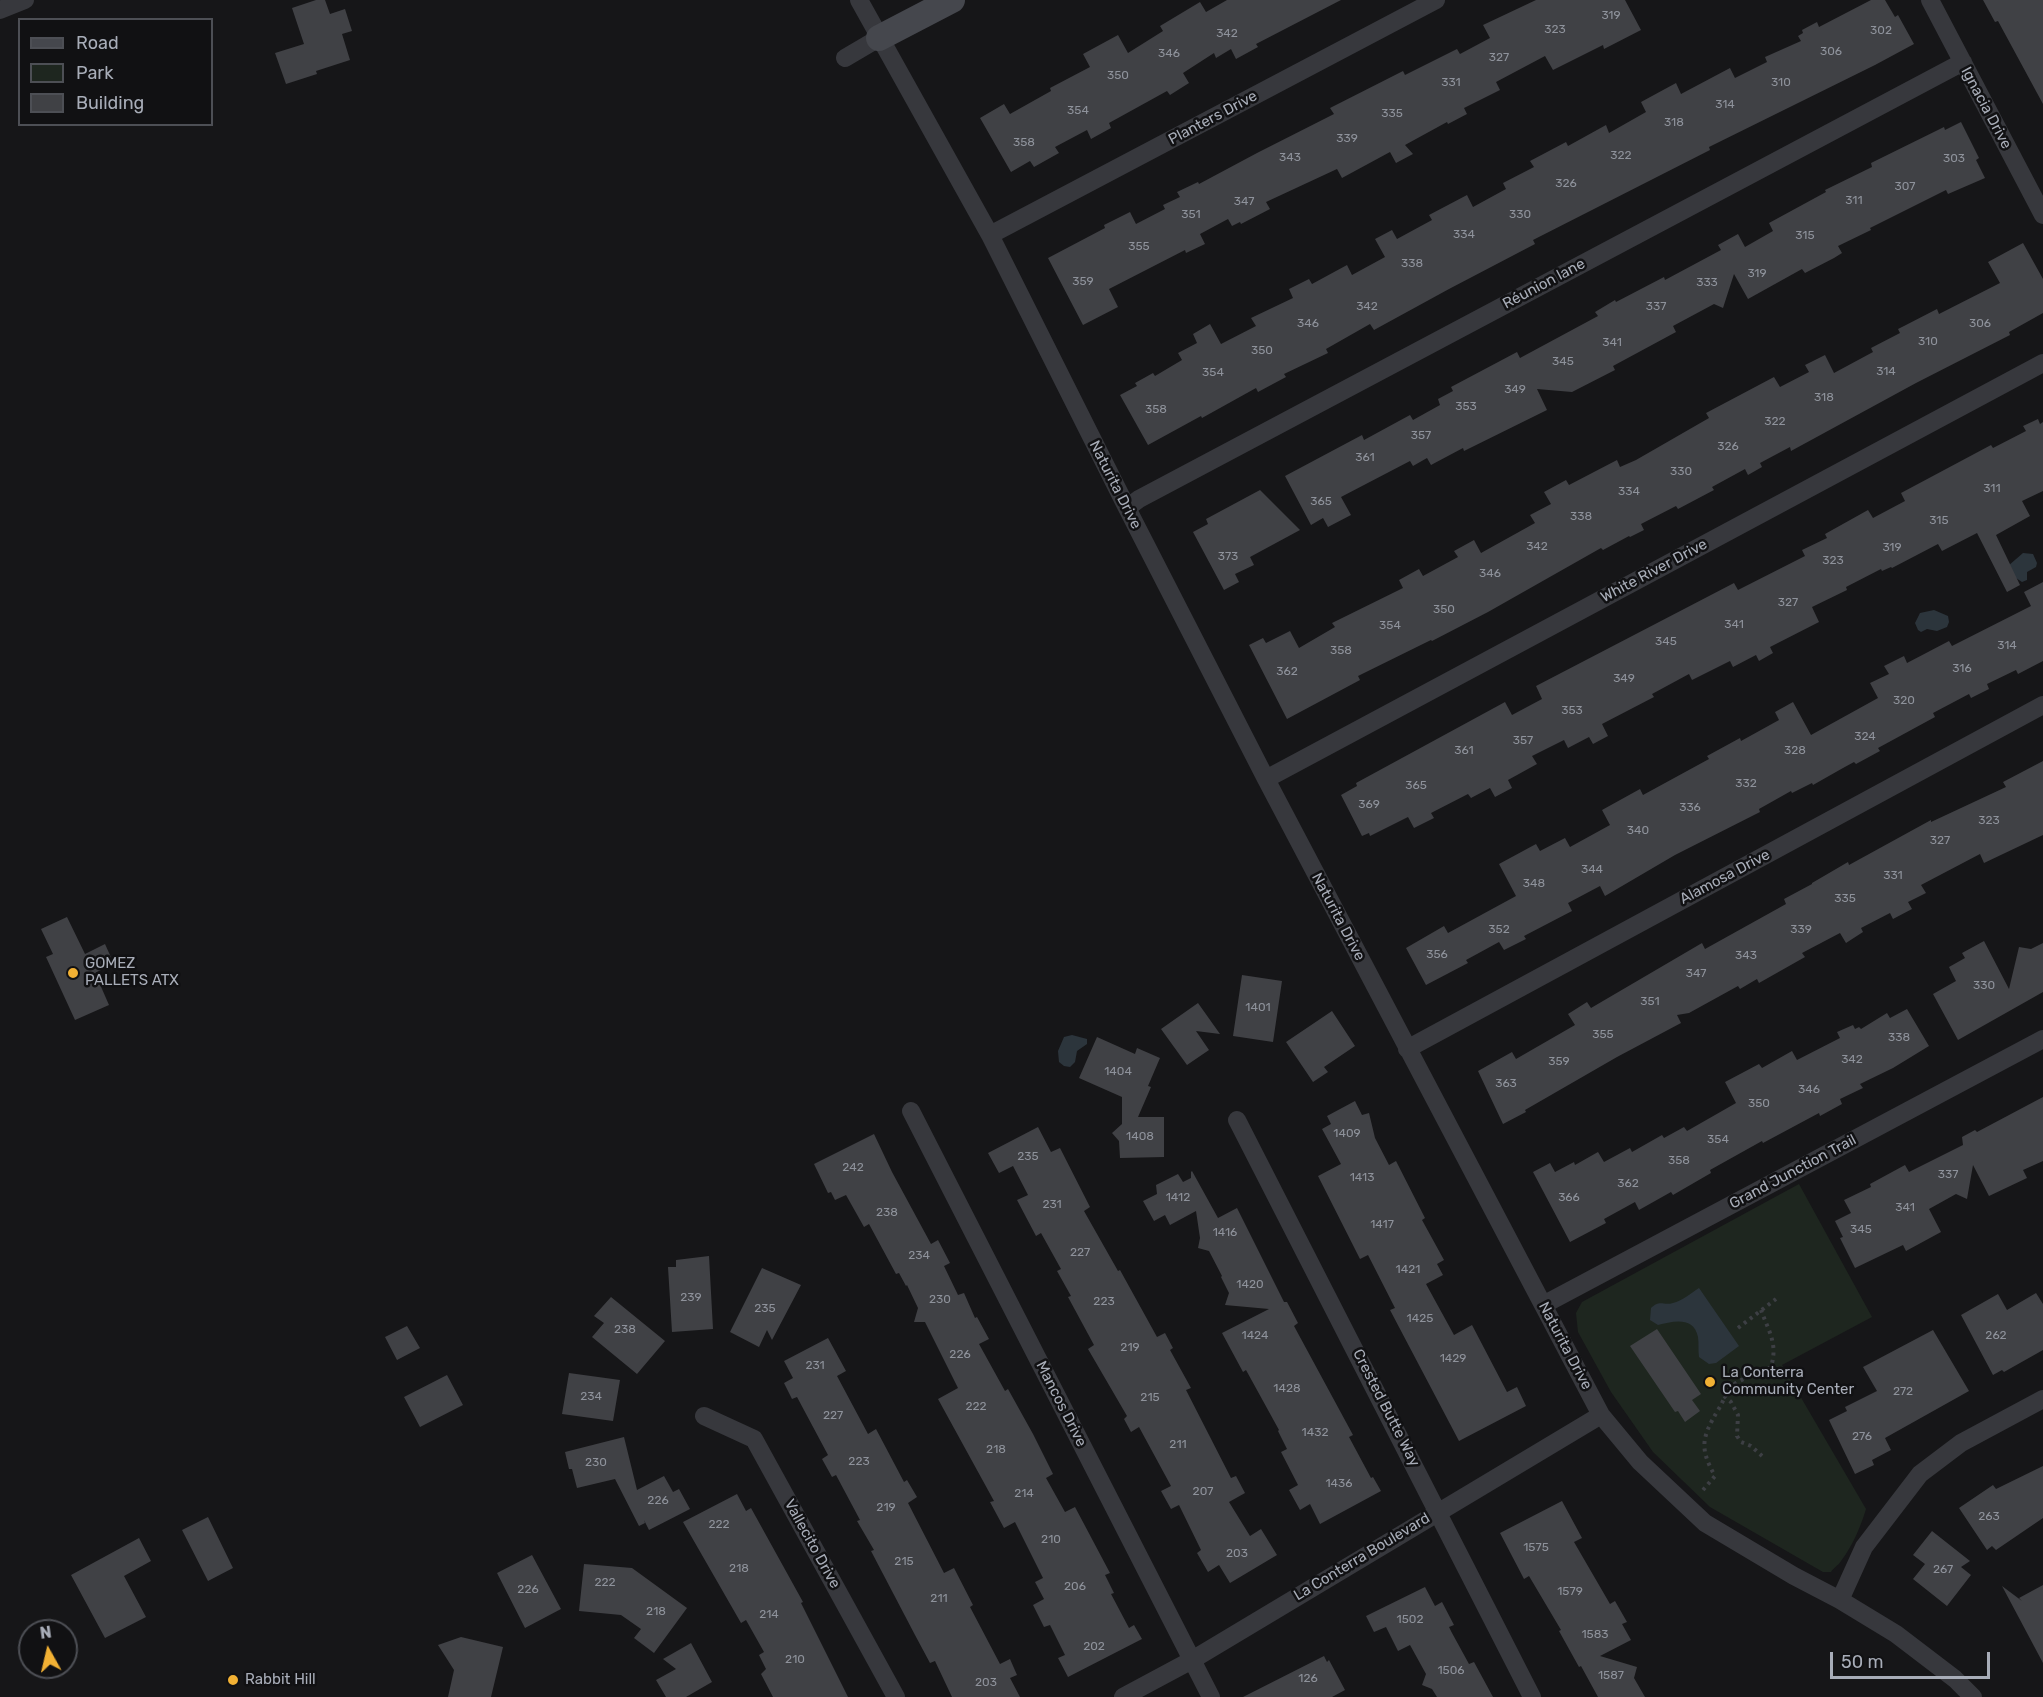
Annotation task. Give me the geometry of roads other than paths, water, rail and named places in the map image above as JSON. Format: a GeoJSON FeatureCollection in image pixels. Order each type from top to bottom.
{"type":"FeatureCollection","features":[{"type":"Feature","properties":{"kind":"street"},"geometry":{"type":"LineString","coordinates":[[0,10],[24,0]]}},
{"type":"Feature","properties":{"kind":"street","name":"Naturita Drive"},"geometry":{"type":"LineString","coordinates":[[859,0],[990,235],[1126,508],[1266,779],[1600,1415],[1640,1462],[1705,1523],[1896,1634],[1955,1679],[1972,1697]]}},
{"type":"Feature","properties":{"kind":"street"},"geometry":{"type":"LineString","coordinates":[[845,58],[952,0]]}},
{"type":"Feature","properties":{"kind":"street","name":"Planters Drive"},"geometry":{"type":"LineString","coordinates":[[990,235],[1436,0]]}},
{"type":"Feature","properties":{"kind":"street","name":"Ignacia Drive"},"geometry":{"type":"LineString","coordinates":[[1930,0],[2043,215]]}},
{"type":"Feature","properties":{"kind":"street","name":"Réunion lane"},"geometry":{"type":"LineString","coordinates":[[1126,508],[1168,483],[1963,62]]}},
{"type":"Feature","properties":{"kind":"street","name":"White River Drive"},"geometry":{"type":"LineString","coordinates":[[1266,779],[2043,363]]}},
{"type":"Feature","properties":{"kind":"street","name":"Alamosa Drive"},"geometry":{"type":"LineString","coordinates":[[1407,1049],[2043,705]]}},
{"type":"Feature","properties":{"kind":"street","name":"Grand Junction Trail"},"geometry":{"type":"LineString","coordinates":[[1543,1305],[2043,1039]]}},
{"type":"Feature","properties":{"kind":"street","name":"Mancos Drive"},"geometry":{"type":"LineString","coordinates":[[911,1111],[1211,1697]]}},
{"type":"Feature","properties":{"kind":"street","name":"Crested Butte Way"},"geometry":{"type":"LineString","coordinates":[[1238,1120],[1532,1697]]}},
{"type":"Feature","properties":{"kind":"street"},"geometry":{"type":"LineString","coordinates":[[1840,1600],[1864,1547],[1920,1474],[1961,1443],[2043,1399]]}},
{"type":"Feature","properties":{"kind":"street","name":"La Conterra Boulevard"},"geometry":{"type":"LineString","coordinates":[[1123,1697],[1192,1660],[1600,1415]]}},
{"type":"Feature","properties":{"kind":"street","name":"Vallecito Drive"},"geometry":{"type":"LineString","coordinates":[[704,1416],[754,1439],[896,1697]]}},
{"type":"Feature","properties":{"kind":"place","name":"GOMEZ PALLETS ATX"},"geometry":{"type":"Point","coordinates":[73,973]}},
{"type":"Feature","properties":{"kind":"place","name":"La Conterra Community Center"},"geometry":{"type":"Point","coordinates":[1710,1382]}},
{"type":"Feature","properties":{"kind":"place","name":"Rabbit Hill"},"geometry":{"type":"Point","coordinates":[233,1680]}}]}
